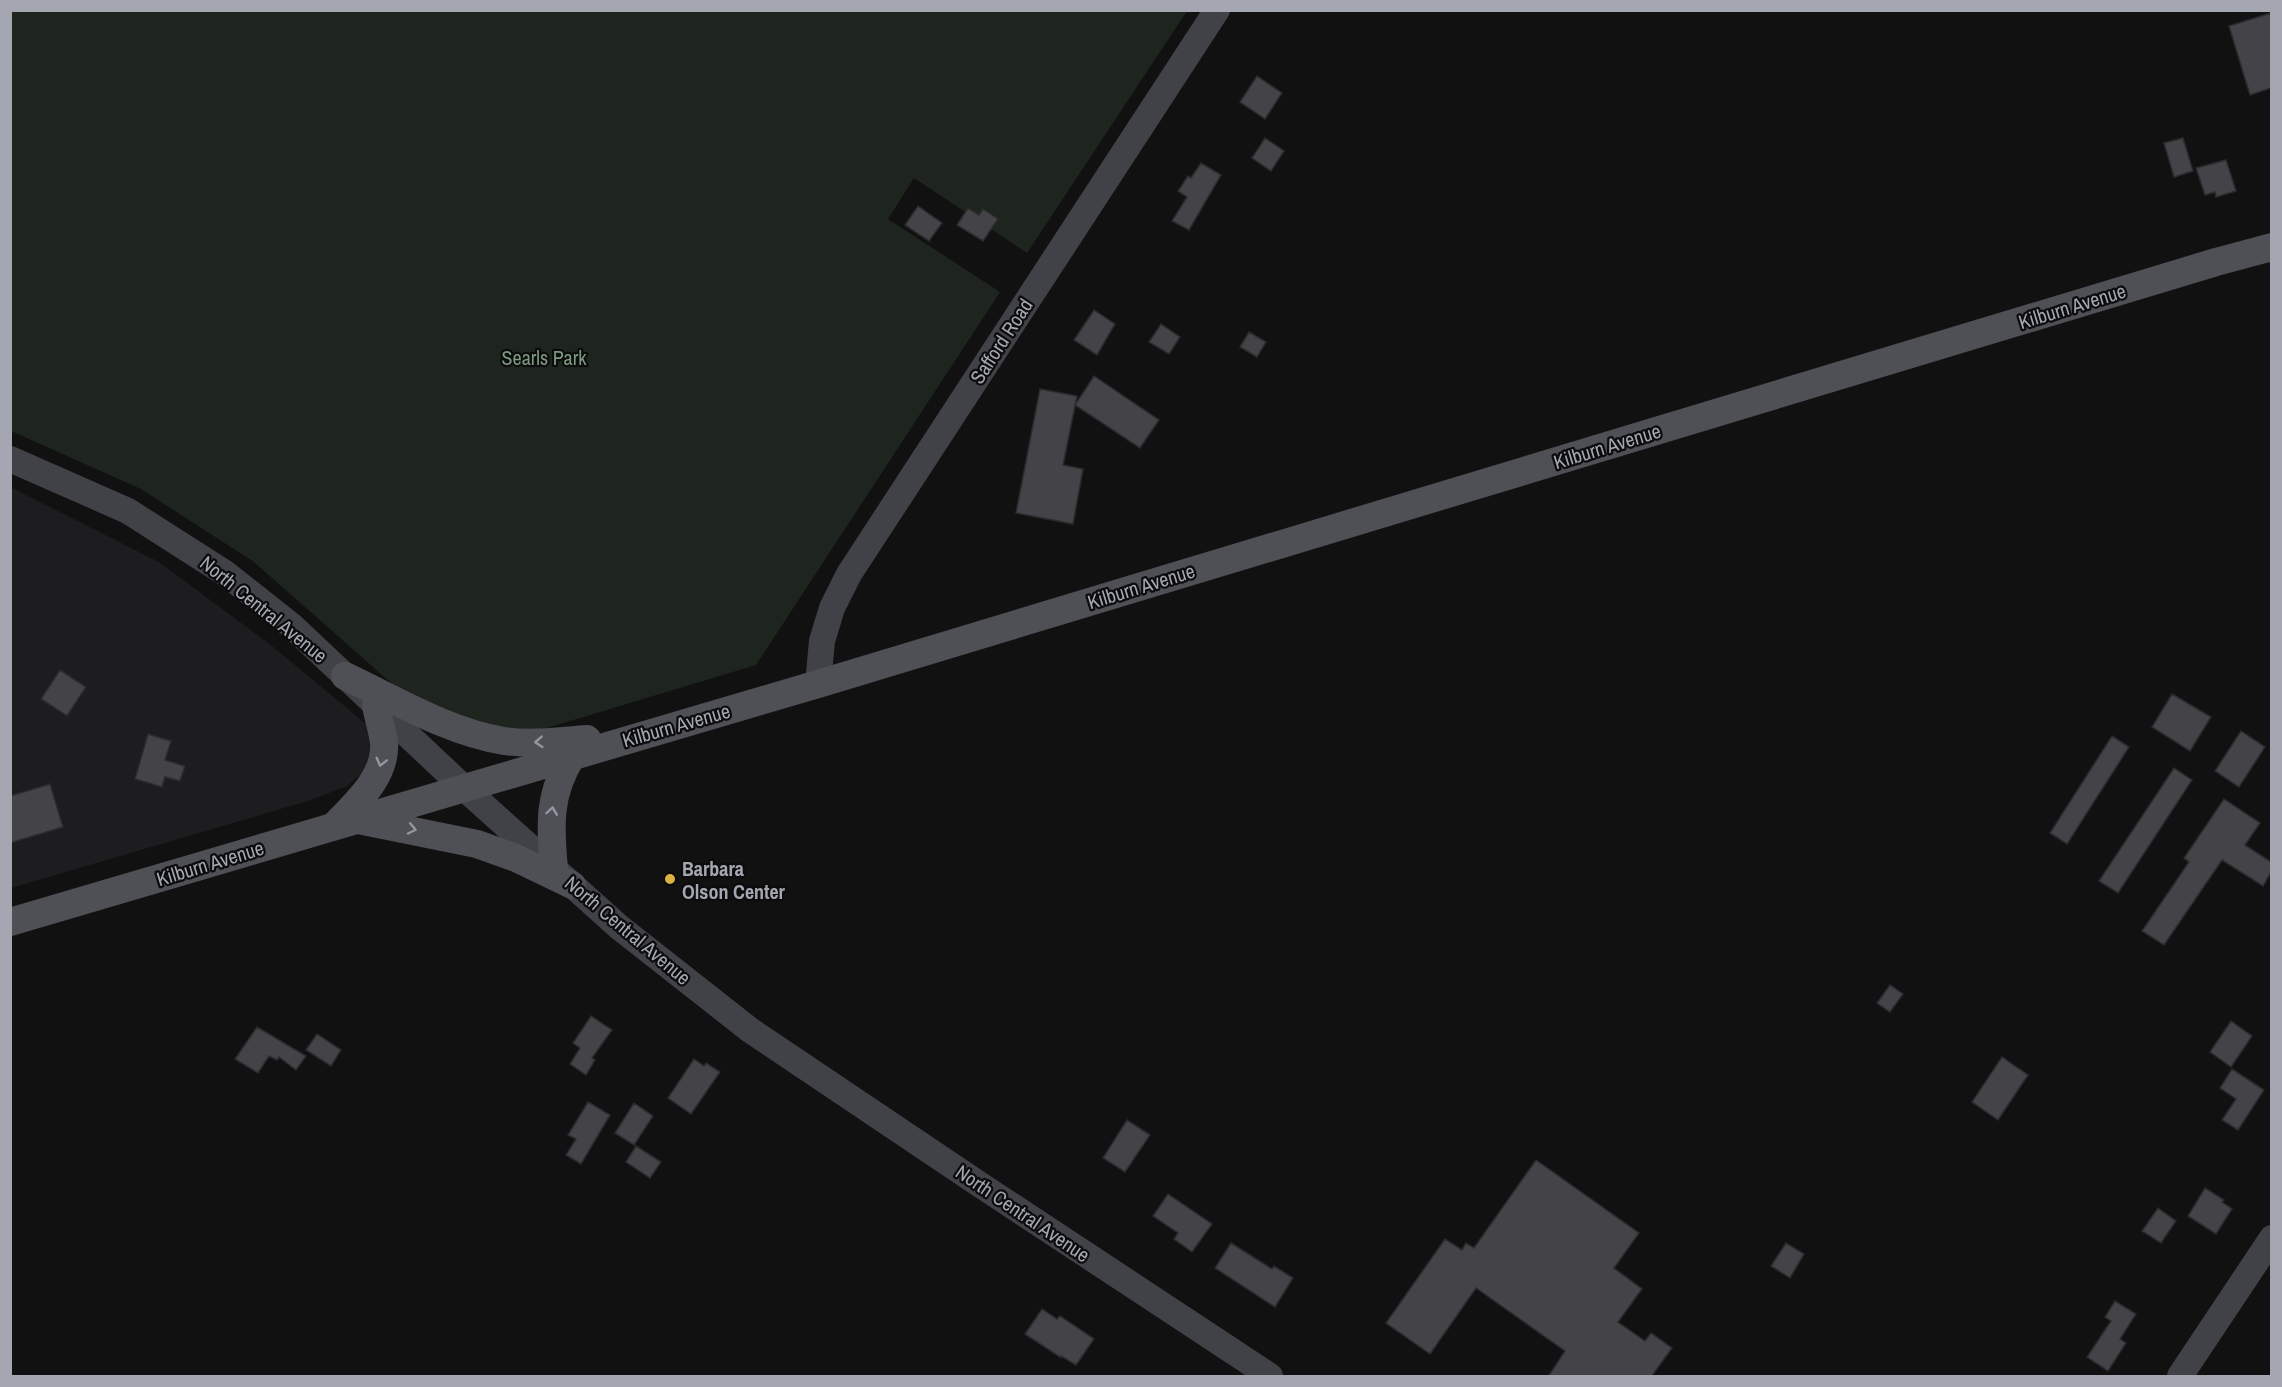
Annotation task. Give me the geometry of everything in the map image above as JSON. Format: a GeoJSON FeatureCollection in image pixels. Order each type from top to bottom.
{"type":"FeatureCollection","features":[{"type":"Feature","properties":{"kind":"main road","name":"Safford Road"},"geometry":{"type":"LineString","coordinates":[[818,684],[822,641],[832,608],[849,574],[1217,10]]}},
{"type":"Feature","properties":{"kind":"main road","name":"Kilburn Avenue"},"geometry":{"type":"LineString","coordinates":[[10,922],[818,684],[2216,262],[2271,248]]}},
{"type":"Feature","properties":{"kind":"main road","name":"North Central Avenue"},"geometry":{"type":"LineString","coordinates":[[10,459],[128,511],[225,573],[292,626],[464,787],[619,927],[750,1029],[1270,1377]]}},
{"type":"Feature","properties":{"kind":"main road"},"geometry":{"type":"LineString","coordinates":[[345,676],[444,723],[503,741],[529,743],[640,736]]}},
{"type":"Feature","properties":{"kind":"main road"},"geometry":{"type":"LineString","coordinates":[[345,822],[374,781],[382,764],[384,744],[376,705]]}},
{"type":"Feature","properties":{"kind":"main road"},"geometry":{"type":"LineString","coordinates":[[563,877],[550,825],[555,791],[562,771],[572,756]]}},
{"type":"Feature","properties":{"kind":"main road"},"geometry":{"type":"LineString","coordinates":[[345,822],[402,827],[477,844],[563,877]]}},
{"type":"Feature","properties":{"kind":"main road"},"geometry":{"type":"LineString","coordinates":[[2180,1377],[2271,1238]]}},
{"type":"Feature","properties":{"kind":"shaded area"},"geometry":{"type":"Polygon","coordinates":[[[10,487],[159,562],[272,646],[365,723],[373,754],[365,771],[347,786],[311,800],[11,888],[10,487]]]}},
{"type":"Feature","properties":{"kind":"green space","name":"Searls Park"},"geometry":{"type":"Polygon","coordinates":[[[11,11],[1187,11],[1027,253],[914,178],[888,219],[1000,292],[756,665],[527,734],[469,730],[407,697],[254,562],[141,489],[11,431],[11,11]]]}},
{"type":"Feature","properties":{"kind":"building"},"geometry":{"type":"Polygon","coordinates":[[[2271,13],[2271,88],[2250,95],[2229,26],[2271,13]]]}},
{"type":"Feature","properties":{"kind":"building"},"geometry":{"type":"Polygon","coordinates":[[[1257,76],[1282,93],[1265,119],[1240,102],[1257,76]]]}},
{"type":"Feature","properties":{"kind":"building"},"geometry":{"type":"Polygon","coordinates":[[[1265,138],[1284,151],[1271,171],[1252,158],[1265,138]]]}},
{"type":"Feature","properties":{"kind":"building"},"geometry":{"type":"Polygon","coordinates":[[[2183,138],[2193,171],[2174,177],[2164,143],[2183,138]]]}},
{"type":"Feature","properties":{"kind":"building"},"geometry":{"type":"Polygon","coordinates":[[[2226,160],[2236,191],[2216,197],[2215,192],[2205,195],[2196,168],[2226,160]]]}},
{"type":"Feature","properties":{"kind":"building"},"geometry":{"type":"Polygon","coordinates":[[[1201,163],[1221,175],[1189,230],[1172,221],[1187,197],[1178,191],[1201,163]]]}},
{"type":"Feature","properties":{"kind":"building"},"geometry":{"type":"Polygon","coordinates":[[[918,206],[942,223],[929,241],[905,225],[918,206]]]}},
{"type":"Feature","properties":{"kind":"building"},"geometry":{"type":"Polygon","coordinates":[[[968,208],[979,215],[983,209],[998,219],[983,241],[957,225],[968,208]]]}},
{"type":"Feature","properties":{"kind":"building"},"geometry":{"type":"Polygon","coordinates":[[[1094,310],[1115,324],[1097,355],[1074,340],[1094,310]]]}},
{"type":"Feature","properties":{"kind":"building"},"geometry":{"type":"Polygon","coordinates":[[[1161,324],[1180,337],[1169,354],[1149,342],[1161,324]]]}},
{"type":"Feature","properties":{"kind":"building"},"geometry":{"type":"Polygon","coordinates":[[[1249,332],[1266,342],[1257,357],[1240,347],[1249,332]]]}},
{"type":"Feature","properties":{"kind":"building"},"geometry":{"type":"Polygon","coordinates":[[[1094,376],[1159,420],[1140,448],[1075,405],[1094,376]]]}},
{"type":"Feature","properties":{"kind":"building"},"geometry":{"type":"Polygon","coordinates":[[[1040,389],[1077,396],[1063,465],[1083,469],[1073,524],[1016,513],[1040,389]]]}},
{"type":"Feature","properties":{"kind":"building"},"geometry":{"type":"Polygon","coordinates":[[[60,670],[86,687],[67,716],[41,699],[60,670]]]}},
{"type":"Feature","properties":{"kind":"building"},"geometry":{"type":"Polygon","coordinates":[[[2172,694],[2211,717],[2190,751],[2152,727],[2172,694]]]}},
{"type":"Feature","properties":{"kind":"building"},"geometry":{"type":"Polygon","coordinates":[[[2241,731],[2265,747],[2239,787],[2215,771],[2241,731]]]}},
{"type":"Feature","properties":{"kind":"building"},"geometry":{"type":"Polygon","coordinates":[[[148,734],[171,741],[165,760],[185,766],[180,781],[165,777],[162,787],[135,779],[148,734]]]}},
{"type":"Feature","properties":{"kind":"building"},"geometry":{"type":"Polygon","coordinates":[[[2112,736],[2129,747],[2067,844],[2050,833],[2112,736]]]}},
{"type":"Feature","properties":{"kind":"building"},"geometry":{"type":"Polygon","coordinates":[[[2174,768],[2192,780],[2118,893],[2099,881],[2174,768]]]}},
{"type":"Feature","properties":{"kind":"building"},"geometry":{"type":"Polygon","coordinates":[[[50,784],[63,827],[10,843],[10,796],[50,784]]]}},
{"type":"Feature","properties":{"kind":"building"},"geometry":{"type":"Polygon","coordinates":[[[2224,799],[2260,823],[2245,845],[2271,862],[2271,872],[2263,886],[2222,860],[2164,945],[2142,931],[2189,862],[2184,858],[2224,799]]]}},
{"type":"Feature","properties":{"kind":"building"},"geometry":{"type":"Polygon","coordinates":[[[1890,985],[1903,994],[1890,1012],[1877,1003],[1890,985]]]}},
{"type":"Feature","properties":{"kind":"building"},"geometry":{"type":"Polygon","coordinates":[[[591,1016],[612,1030],[592,1058],[595,1060],[586,1075],[570,1064],[580,1048],[573,1043],[591,1016]]]}},
{"type":"Feature","properties":{"kind":"building"},"geometry":{"type":"Polygon","coordinates":[[[2231,1021],[2252,1036],[2231,1067],[2210,1052],[2231,1021]]]}},
{"type":"Feature","properties":{"kind":"building"},"geometry":{"type":"Polygon","coordinates":[[[257,1027],[306,1056],[296,1070],[279,1057],[277,1060],[269,1056],[258,1073],[235,1059],[257,1027]]]}},
{"type":"Feature","properties":{"kind":"building"},"geometry":{"type":"Polygon","coordinates":[[[317,1034],[341,1050],[331,1066],[306,1050],[317,1034]]]}},
{"type":"Feature","properties":{"kind":"building"},"geometry":{"type":"Polygon","coordinates":[[[2002,1057],[2028,1075],[1998,1120],[1972,1102],[2002,1057]]]}},
{"type":"Feature","properties":{"kind":"building"},"geometry":{"type":"Polygon","coordinates":[[[694,1059],[720,1072],[691,1114],[668,1098],[694,1059]]]}},
{"type":"Feature","properties":{"kind":"building"},"geometry":{"type":"Polygon","coordinates":[[[2232,1069],[2264,1090],[2238,1130],[2222,1120],[2236,1099],[2220,1088],[2232,1069]]]}},
{"type":"Feature","properties":{"kind":"building"},"geometry":{"type":"Polygon","coordinates":[[[588,1102],[610,1115],[581,1164],[566,1155],[576,1139],[568,1135],[588,1102]]]}},
{"type":"Feature","properties":{"kind":"building"},"geometry":{"type":"Polygon","coordinates":[[[634,1103],[653,1116],[634,1145],[615,1133],[634,1103]]]}},
{"type":"Feature","properties":{"kind":"building"},"geometry":{"type":"Polygon","coordinates":[[[1127,1120],[1150,1135],[1125,1172],[1103,1158],[1127,1120]]]}},
{"type":"Feature","properties":{"kind":"building"},"geometry":{"type":"Polygon","coordinates":[[[636,1146],[661,1162],[650,1178],[626,1162],[636,1146]]]}},
{"type":"Feature","properties":{"kind":"building"},"geometry":{"type":"Polygon","coordinates":[[[1536,1160],[1639,1233],[1614,1268],[1642,1289],[1618,1322],[1645,1341],[1651,1333],[1672,1348],[1651,1377],[1548,1377],[1565,1351],[1476,1288],[1430,1354],[1386,1323],[1445,1239],[1462,1250],[1466,1243],[1474,1248],[1536,1160]]]}},
{"type":"Feature","properties":{"kind":"building"},"geometry":{"type":"Polygon","coordinates":[[[2205,1188],[2224,1200],[2222,1202],[2232,1209],[2216,1234],[2188,1216],[2205,1188]]]}},
{"type":"Feature","properties":{"kind":"building"},"geometry":{"type":"Polygon","coordinates":[[[1168,1194],[1212,1224],[1192,1252],[1174,1239],[1178,1233],[1153,1216],[1168,1194]]]}},
{"type":"Feature","properties":{"kind":"building"},"geometry":{"type":"Polygon","coordinates":[[[2158,1208],[2176,1221],[2161,1243],[2142,1231],[2158,1208]]]}},
{"type":"Feature","properties":{"kind":"building"},"geometry":{"type":"Polygon","coordinates":[[[1231,1243],[1272,1269],[1274,1266],[1293,1278],[1275,1307],[1215,1268],[1231,1243]]]}},
{"type":"Feature","properties":{"kind":"building"},"geometry":{"type":"Polygon","coordinates":[[[1786,1243],[1804,1254],[1790,1278],[1771,1266],[1786,1243]]]}},
{"type":"Feature","properties":{"kind":"building"},"geometry":{"type":"Polygon","coordinates":[[[2115,1301],[2136,1314],[2120,1339],[2126,1343],[2108,1371],[2087,1357],[2111,1321],[2105,1317],[2115,1301]]]}},
{"type":"Feature","properties":{"kind":"building"},"geometry":{"type":"Polygon","coordinates":[[[1042,1309],[1057,1319],[1060,1316],[1094,1339],[1076,1365],[1025,1334],[1042,1309]]]}},
{"type":"Feature","properties":{"kind":"place","name":"Barbara Olson Center"},"geometry":{"type":"Point","coordinates":[670,879]}}]}
